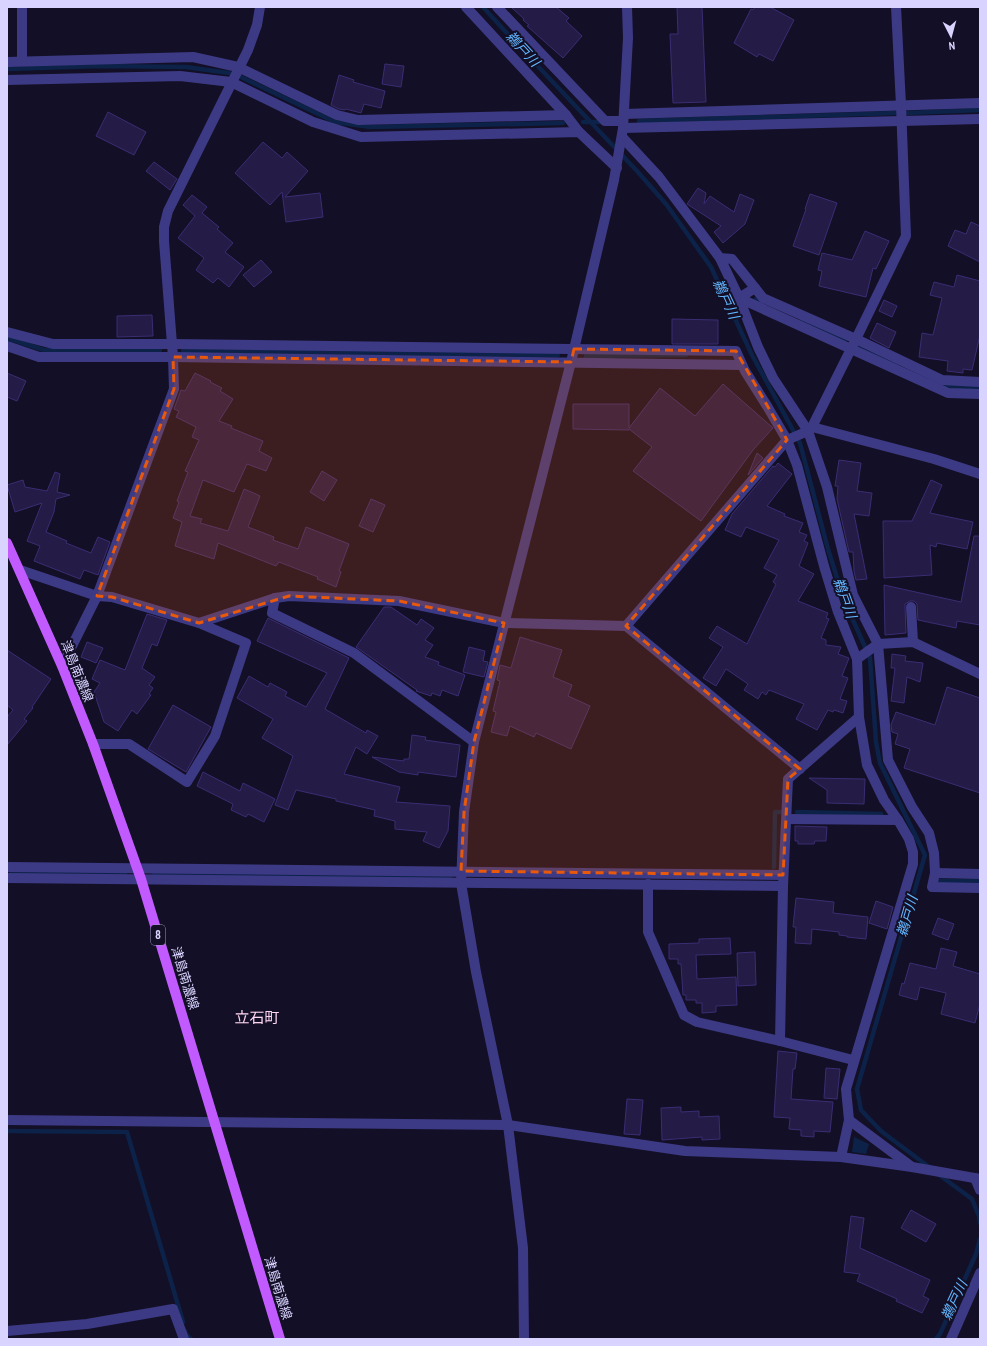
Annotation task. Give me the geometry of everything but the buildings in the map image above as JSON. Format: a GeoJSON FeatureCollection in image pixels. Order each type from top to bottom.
{"type":"FeatureCollection","features":[{"type":"Feature","properties":{"kind":"main road","name":"津島南濃線"},"geometry":{"type":"LineString","coordinates":[[7,542],[11,558],[20,570],[62,666],[93,744],[141,879],[280,1339]]}},
{"type":"Feature","properties":{"kind":"street"},"geometry":{"type":"LineString","coordinates":[[22,7],[22,62]]}},
{"type":"Feature","properties":{"kind":"street"},"geometry":{"type":"LineString","coordinates":[[62,666],[98,596],[174,389],[164,241],[164,227],[168,211],[238,67],[248,50],[257,25],[260,7]]}},
{"type":"Feature","properties":{"kind":"street"},"geometry":{"type":"LineString","coordinates":[[466,7],[566,115],[578,132],[617,165]]}},
{"type":"Feature","properties":{"kind":"street"},"geometry":{"type":"LineString","coordinates":[[497,7],[605,121],[622,128],[980,119]]}},
{"type":"Feature","properties":{"kind":"street"},"geometry":{"type":"LineString","coordinates":[[524,1339],[523,1248],[508,1125],[476,972],[461,883],[464,812],[474,742],[571,362],[617,165],[622,128],[628,38],[628,7]]}},
{"type":"Feature","properties":{"kind":"street"},"geometry":{"type":"LineString","coordinates":[[626,626],[789,440],[808,430],[851,350],[906,236],[896,7]]}},
{"type":"Feature","properties":{"kind":"street"},"geometry":{"type":"LineString","coordinates":[[7,62],[193,57],[238,67],[337,115],[358,120],[566,115]]}},
{"type":"Feature","properties":{"kind":"street"},"geometry":{"type":"LineString","coordinates":[[7,80],[180,76],[231,82],[313,122],[361,137],[578,132]]}},
{"type":"Feature","properties":{"kind":"street"},"geometry":{"type":"LineString","coordinates":[[622,128],[901,105],[980,103]]}},
{"type":"Feature","properties":{"kind":"street"},"geometry":{"type":"LineString","coordinates":[[622,128],[720,258],[739,298],[758,347],[773,378],[808,430],[827,487],[853,595],[876,646],[888,760],[912,807],[929,833],[934,853],[935,873],[932,887],[980,888]]}},
{"type":"Feature","properties":{"kind":"street"},"geometry":{"type":"LineString","coordinates":[[720,258],[732,259],[763,298],[856,339],[942,380],[980,382]]}},
{"type":"Feature","properties":{"kind":"street"},"geometry":{"type":"LineString","coordinates":[[739,298],[754,288]]}},
{"type":"Feature","properties":{"kind":"street"},"geometry":{"type":"LineString","coordinates":[[739,298],[948,393],[980,394]]}},
{"type":"Feature","properties":{"kind":"street"},"geometry":{"type":"LineString","coordinates":[[7,332],[54,344],[172,344],[736,351],[742,365],[789,440],[838,612],[859,657],[860,717],[867,765],[884,800],[909,839],[913,852],[913,864],[853,1060],[846,1089],[850,1120],[841,1158]]}},
{"type":"Feature","properties":{"kind":"street"},"geometry":{"type":"LineString","coordinates":[[7,346],[39,357],[173,357],[742,365]]}},
{"type":"Feature","properties":{"kind":"street"},"geometry":{"type":"LineString","coordinates":[[808,430],[934,459],[980,474]]}},
{"type":"Feature","properties":{"kind":"street"},"geometry":{"type":"LineString","coordinates":[[20,570],[98,596],[112,596],[199,623],[246,643],[215,736],[187,782],[129,744],[93,744]]}},
{"type":"Feature","properties":{"kind":"street"},"geometry":{"type":"LineString","coordinates":[[199,623],[275,598],[289,596],[398,601],[504,623],[626,626],[800,769]]}},
{"type":"Feature","properties":{"kind":"street"},"geometry":{"type":"LineString","coordinates":[[275,598],[272,613],[354,652],[474,742]]}},
{"type":"Feature","properties":{"kind":"street"},"geometry":{"type":"LineString","coordinates":[[911,607],[913,642]]}},
{"type":"Feature","properties":{"kind":"street"},"geometry":{"type":"LineString","coordinates":[[859,657],[876,646],[913,642],[980,674]]}},
{"type":"Feature","properties":{"kind":"street"},"geometry":{"type":"LineString","coordinates":[[780,1041],[783,880],[788,779],[860,717]]}},
{"type":"Feature","properties":{"kind":"street"},"geometry":{"type":"LineString","coordinates":[[787,819],[898,820]]}},
{"type":"Feature","properties":{"kind":"street"},"geometry":{"type":"LineString","coordinates":[[7,867],[461,871],[783,880]]}},
{"type":"Feature","properties":{"kind":"street"},"geometry":{"type":"LineString","coordinates":[[935,873],[980,874]]}},
{"type":"Feature","properties":{"kind":"street"},"geometry":{"type":"LineString","coordinates":[[7,878],[648,884],[783,880]]}},
{"type":"Feature","properties":{"kind":"street"},"geometry":{"type":"LineString","coordinates":[[648,884],[648,932],[684,1015],[697,1022],[853,1060]]}},
{"type":"Feature","properties":{"kind":"street"},"geometry":{"type":"LineString","coordinates":[[7,1120],[508,1125],[685,1151],[841,1158],[912,1167],[978,1179],[980,1190]]}},
{"type":"Feature","properties":{"kind":"street"},"geometry":{"type":"LineString","coordinates":[[850,1120],[912,1167]]}},
{"type":"Feature","properties":{"kind":"street"},"geometry":{"type":"LineString","coordinates":[[951,1339],[980,1273]]}},
{"type":"Feature","properties":{"kind":"street"},"geometry":{"type":"LineString","coordinates":[[7,1331],[87,1324],[172,1309],[184,1339]]}},
{"type":"Feature","properties":{"kind":"highlighted area"},"geometry":{"type":"Polygon","coordinates":[[[574,349],[736,351],[787,440],[626,626],[800,769],[788,779],[783,875],[461,871],[464,812],[474,742],[504,623],[399,601],[289,596],[199,623],[112,597],[97,596],[174,389],[173,357],[571,362],[574,349]]]}},
{"type":"Feature","properties":{"kind":"water"},"geometry":{"type":"Polygon","coordinates":[[[854,1137],[869,1144],[866,1154],[852,1152],[854,1137]]]}},
{"type":"Feature","properties":{"kind":"waterway","name":"鵜戸川"},"geometry":{"type":"LineString","coordinates":[[483,7],[637,171],[666,204],[711,267],[752,355],[800,443],[828,549],[844,600],[870,658],[876,742],[880,763],[925,855],[857,1089],[861,1110],[881,1131],[929,1167]]}},
{"type":"Feature","properties":{"kind":"waterway"},"geometry":{"type":"LineString","coordinates":[[7,69],[101,66],[186,67],[229,73]]}},
{"type":"Feature","properties":{"kind":"waterway"},"geometry":{"type":"LineString","coordinates":[[241,77],[335,122],[370,127],[563,123]]}},
{"type":"Feature","properties":{"kind":"waterway"},"geometry":{"type":"LineString","coordinates":[[907,113],[980,110]]}},
{"type":"Feature","properties":{"kind":"waterway"},"geometry":{"type":"LineString","coordinates":[[639,121],[896,113]]}},
{"type":"Feature","properties":{"kind":"waterway","name":"鵜戸川"},"geometry":{"type":"LineString","coordinates":[[583,122],[603,122]]}},
{"type":"Feature","properties":{"kind":"waterway"},"geometry":{"type":"LineString","coordinates":[[756,299],[764,303]]}},
{"type":"Feature","properties":{"kind":"waterway"},"geometry":{"type":"LineString","coordinates":[[801,320],[845,340]]}},
{"type":"Feature","properties":{"kind":"waterway"},"geometry":{"type":"LineString","coordinates":[[7,338],[44,350],[160,350]]}},
{"type":"Feature","properties":{"kind":"waterway"},"geometry":{"type":"LineString","coordinates":[[860,347],[897,364]]}},
{"type":"Feature","properties":{"kind":"waterway"},"geometry":{"type":"LineString","coordinates":[[183,351],[558,355]]}},
{"type":"Feature","properties":{"kind":"waterway"},"geometry":{"type":"LineString","coordinates":[[586,356],[686,355]]}},
{"type":"Feature","properties":{"kind":"waterway"},"geometry":{"type":"LineString","coordinates":[[939,383],[949,387],[980,387]]}},
{"type":"Feature","properties":{"kind":"waterway"},"geometry":{"type":"LineString","coordinates":[[774,867],[775,812],[781,812]]}},
{"type":"Feature","properties":{"kind":"waterway"},"geometry":{"type":"LineString","coordinates":[[797,812],[881,814]]}},
{"type":"Feature","properties":{"kind":"waterway"},"geometry":{"type":"LineString","coordinates":[[11,873],[125,873]]}},
{"type":"Feature","properties":{"kind":"waterway"},"geometry":{"type":"LineString","coordinates":[[154,874],[450,877]]}},
{"type":"Feature","properties":{"kind":"waterway"},"geometry":{"type":"LineString","coordinates":[[939,881],[980,881]]}},
{"type":"Feature","properties":{"kind":"waterway"},"geometry":{"type":"LineString","coordinates":[[7,1131],[127,1132],[183,1322]]}},
{"type":"Feature","properties":{"kind":"waterway","name":"鵜戸川"},"geometry":{"type":"LineString","coordinates":[[938,1174],[972,1199],[979,1216],[980,1223]]}},
{"type":"Feature","properties":{"kind":"waterway","name":"鵜戸川"},"geometry":{"type":"LineString","coordinates":[[936,1339],[940,1334],[976,1254],[980,1239]]}},
{"type":"Feature","properties":{"kind":"waterway"},"geometry":{"type":"LineString","coordinates":[[185,1331],[191,1339]]}},
{"type":"Feature","properties":{"kind":"district","name":"立石町"},"geometry":{"type":"Point","coordinates":[257,1017]}}]}
